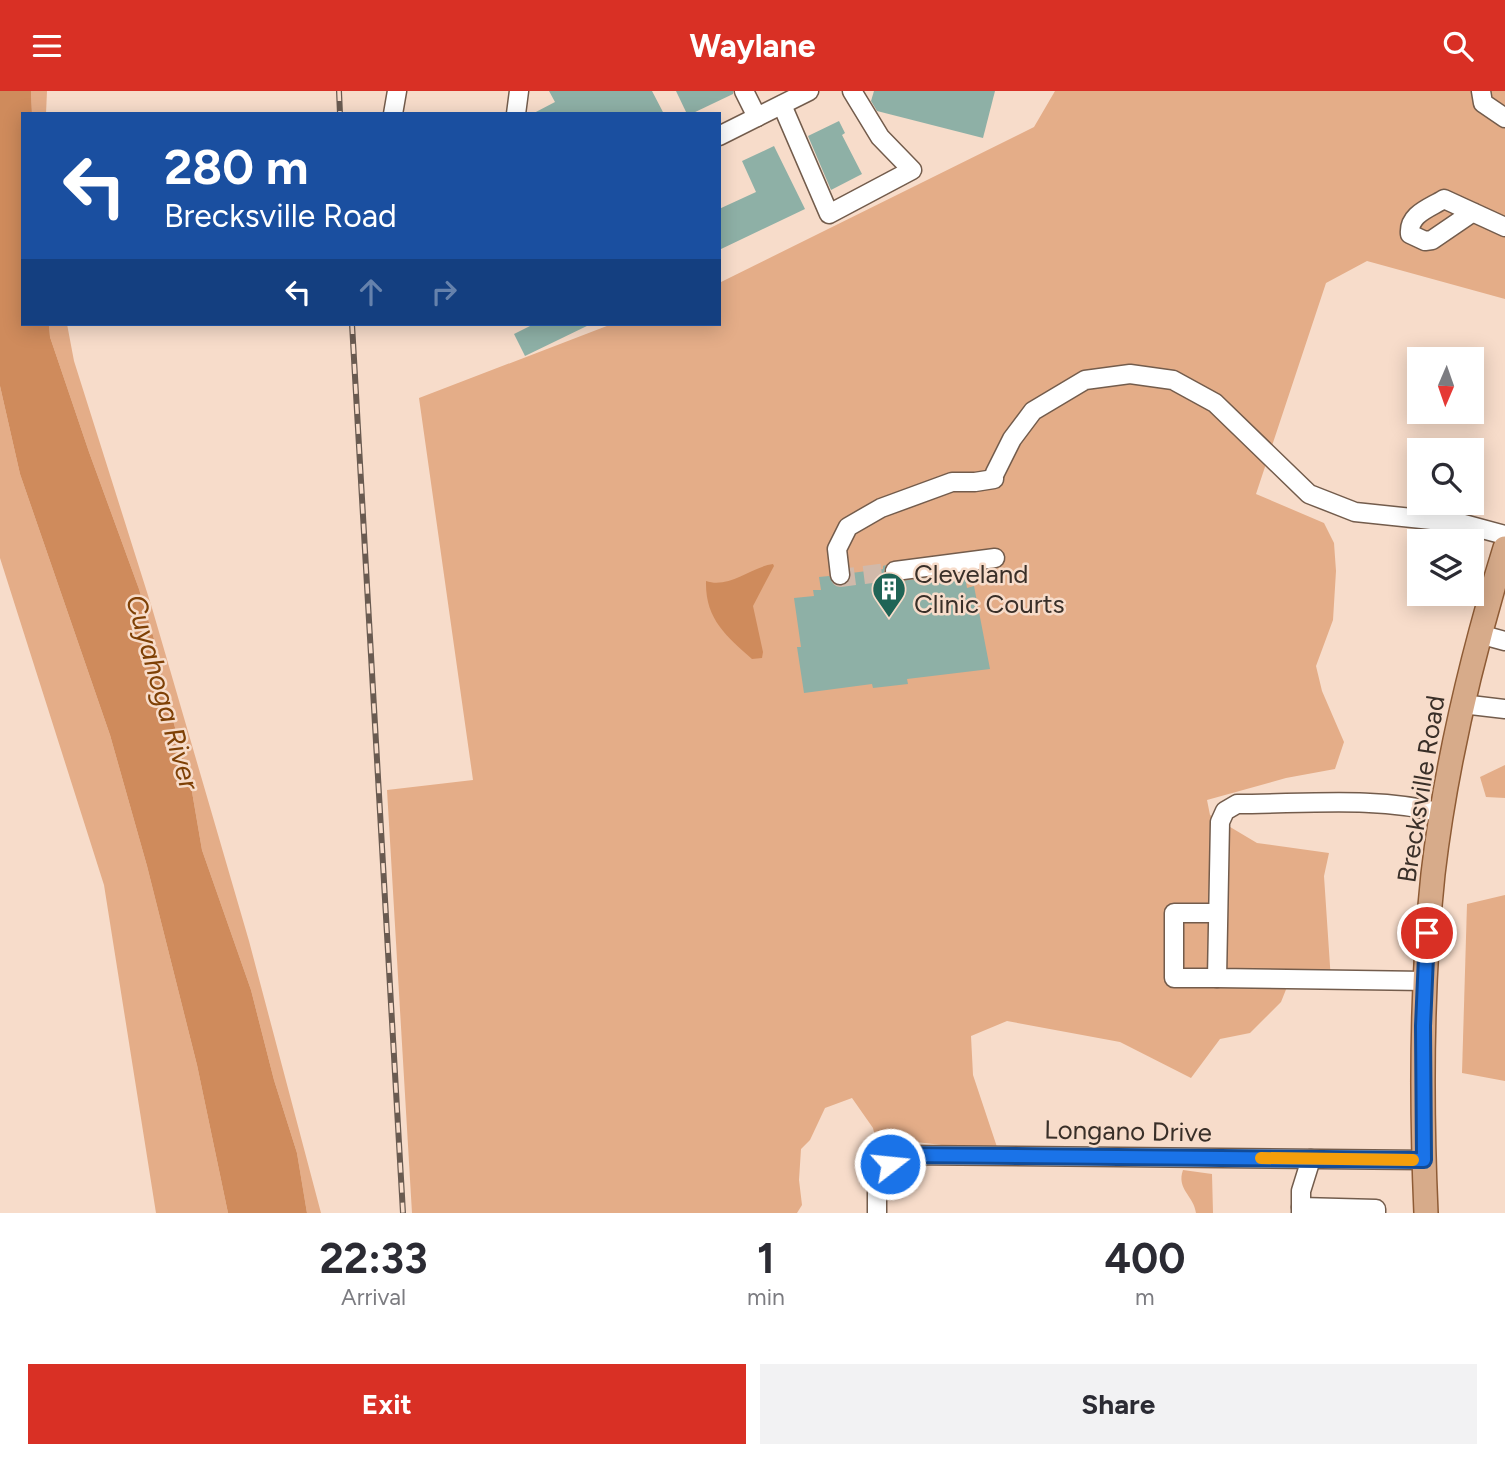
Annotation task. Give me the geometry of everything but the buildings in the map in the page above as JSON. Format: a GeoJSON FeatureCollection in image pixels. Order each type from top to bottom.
{"type":"FeatureCollection","features":[{"type":"Feature","properties":{"kind":"main road","name":"Brecksville Road"},"geometry":{"type":"LineString","coordinates":[[1426,1213],[1425,981],[1433,872],[1462,703],[1505,548]]}},
{"type":"Feature","properties":{"kind":"street"},"geometry":{"type":"LineString","coordinates":[[393,112],[397,91]]}},
{"type":"Feature","properties":{"kind":"street"},"geometry":{"type":"LineString","coordinates":[[516,112],[519,91]]}},
{"type":"Feature","properties":{"kind":"street"},"geometry":{"type":"LineString","coordinates":[[744,91],[757,117]]}},
{"type":"Feature","properties":{"kind":"street"},"geometry":{"type":"LineString","coordinates":[[721,135],[809,91]]}},
{"type":"Feature","properties":{"kind":"street"},"geometry":{"type":"LineString","coordinates":[[782,105],[829,213],[912,170],[880,137],[852,91]]}},
{"type":"Feature","properties":{"kind":"street"},"geometry":{"type":"LineString","coordinates":[[1481,91],[1483,103],[1505,118]]}},
{"type":"Feature","properties":{"kind":"street"},"geometry":{"type":"LineString","coordinates":[[1473,212],[1505,226]]}},
{"type":"Feature","properties":{"kind":"street"},"geometry":{"type":"LineString","coordinates":[[840,575],[837,549],[848,527],[881,508],[917,493],[952,482],[975,482],[995,476],[1012,439],[1033,411],[1085,380],[1130,374],[1173,380],[1215,403],[1309,494],[1355,512],[1460,523],[1505,535]]}},
{"type":"Feature","properties":{"kind":"street"},"geometry":{"type":"LineString","coordinates":[[895,571],[995,558]]}},
{"type":"Feature","properties":{"kind":"street"},"geometry":{"type":"LineString","coordinates":[[1479,634],[1505,641]]}},
{"type":"Feature","properties":{"kind":"street"},"geometry":{"type":"LineString","coordinates":[[1462,703],[1505,709]]}},
{"type":"Feature","properties":{"kind":"street"},"geometry":{"type":"LineString","coordinates":[[1217,978],[1220,822],[1225,811],[1237,804],[1365,803],[1442,813]]}},
{"type":"Feature","properties":{"kind":"street"},"geometry":{"type":"LineString","coordinates":[[1217,913],[1174,913],[1174,978],[1425,981]]}},
{"type":"Feature","properties":{"kind":"street","name":"Longano Drive"},"geometry":{"type":"LineString","coordinates":[[877,1213],[877,1174],[903,1155],[1424,1160]]}},
{"type":"Feature","properties":{"kind":"street"},"geometry":{"type":"LineString","coordinates":[[1311,1159],[1301,1191],[1301,1210],[1376,1209],[1376,1213]]}},
{"type":"Feature","properties":{"kind":"shaded area"},"geometry":{"type":"Polygon","coordinates":[[[31,91],[47,91],[46,112],[32,112],[31,91]]]}},
{"type":"Feature","properties":{"kind":"shaded area"},"geometry":{"type":"Polygon","coordinates":[[[1055,91],[1505,91],[1505,299],[1367,261],[1326,283],[1256,494],[1324,523],[1334,543],[1336,571],[1333,620],[1316,666],[1322,691],[1344,742],[1335,769],[1286,778],[1207,800],[1210,815],[1257,843],[1329,853],[1324,876],[1331,981],[1289,982],[1281,1002],[1250,1033],[1220,1039],[1191,1078],[1120,1042],[1007,1021],[971,1036],[973,1075],[997,1147],[976,1149],[916,1142],[878,1149],[873,1128],[852,1098],[825,1108],[810,1140],[801,1149],[799,1180],[802,1205],[797,1213],[412,1213],[387,790],[473,780],[419,398],[607,326],[721,326],[721,282],[1034,127],[1055,91]]]}},
{"type":"Feature","properties":{"kind":"shaded area"},"geometry":{"type":"Polygon","coordinates":[[[49,326],[67,326],[74,361],[152,608],[249,941],[321,1213],[307,1213],[297,1153],[274,1080],[251,990],[202,850],[191,786],[165,691],[157,649],[139,589],[50,337],[49,326]]]}},
{"type":"Feature","properties":{"kind":"shaded area"},"geometry":{"type":"Polygon","coordinates":[[[0,386],[20,474],[110,735],[147,866],[197,1065],[228,1213],[156,1213],[104,885],[0,558],[0,386]]]}},
{"type":"Feature","properties":{"kind":"shaded area"},"geometry":{"type":"Polygon","coordinates":[[[1505,765],[1505,798],[1486,797],[1480,777],[1505,765]]]}},
{"type":"Feature","properties":{"kind":"shaded area"},"geometry":{"type":"Polygon","coordinates":[[[1505,895],[1505,1081],[1462,1073],[1467,904],[1505,895]]]}},
{"type":"Feature","properties":{"kind":"shaded area"},"geometry":{"type":"Polygon","coordinates":[[[1183,1170],[1212,1174],[1213,1213],[1196,1213],[1182,1182],[1183,1170]]]}},
{"type":"Feature","properties":{"kind":"water","name":"Cuyahoga River"},"geometry":{"type":"Polygon","coordinates":[[[0,91],[31,91],[32,112],[21,112],[21,326],[49,326],[50,337],[89,452],[139,589],[191,786],[202,850],[251,990],[274,1080],[297,1153],[307,1213],[228,1213],[197,1065],[147,866],[110,735],[20,474],[0,386],[0,91]]]}},
{"type":"Feature","properties":{"kind":"water"},"geometry":{"type":"Polygon","coordinates":[[[773,564],[753,606],[763,652],[762,658],[752,659],[726,634],[713,616],[706,581],[715,583],[732,580],[773,564]]]}},
{"type":"Feature","properties":{"kind":"tunnel"},"geometry":{"type":"LineString","coordinates":[[840,575],[840,578],[895,571]]}},
{"type":"Feature","properties":{"kind":"railway"},"geometry":{"type":"LineString","coordinates":[[339,91],[340,112]]}},
{"type":"Feature","properties":{"kind":"railway"},"geometry":{"type":"LineString","coordinates":[[352,326],[403,1213]]}},
{"type":"Feature","properties":{"kind":"slow traffic"},"geometry":{"type":"LineString","coordinates":[[1261,1158],[1413,1160]]}},
{"type":"Feature","properties":{"kind":"place","name":"Cleveland Clinic Courts"},"geometry":{"type":"Point","coordinates":[889,619]}},
{"type":"Feature","properties":{"kind":"route"},"geometry":{"type":"LineString","coordinates":[[890,1164],[903,1155],[1424,1160],[1423,1026],[1427,933]]}}]}
